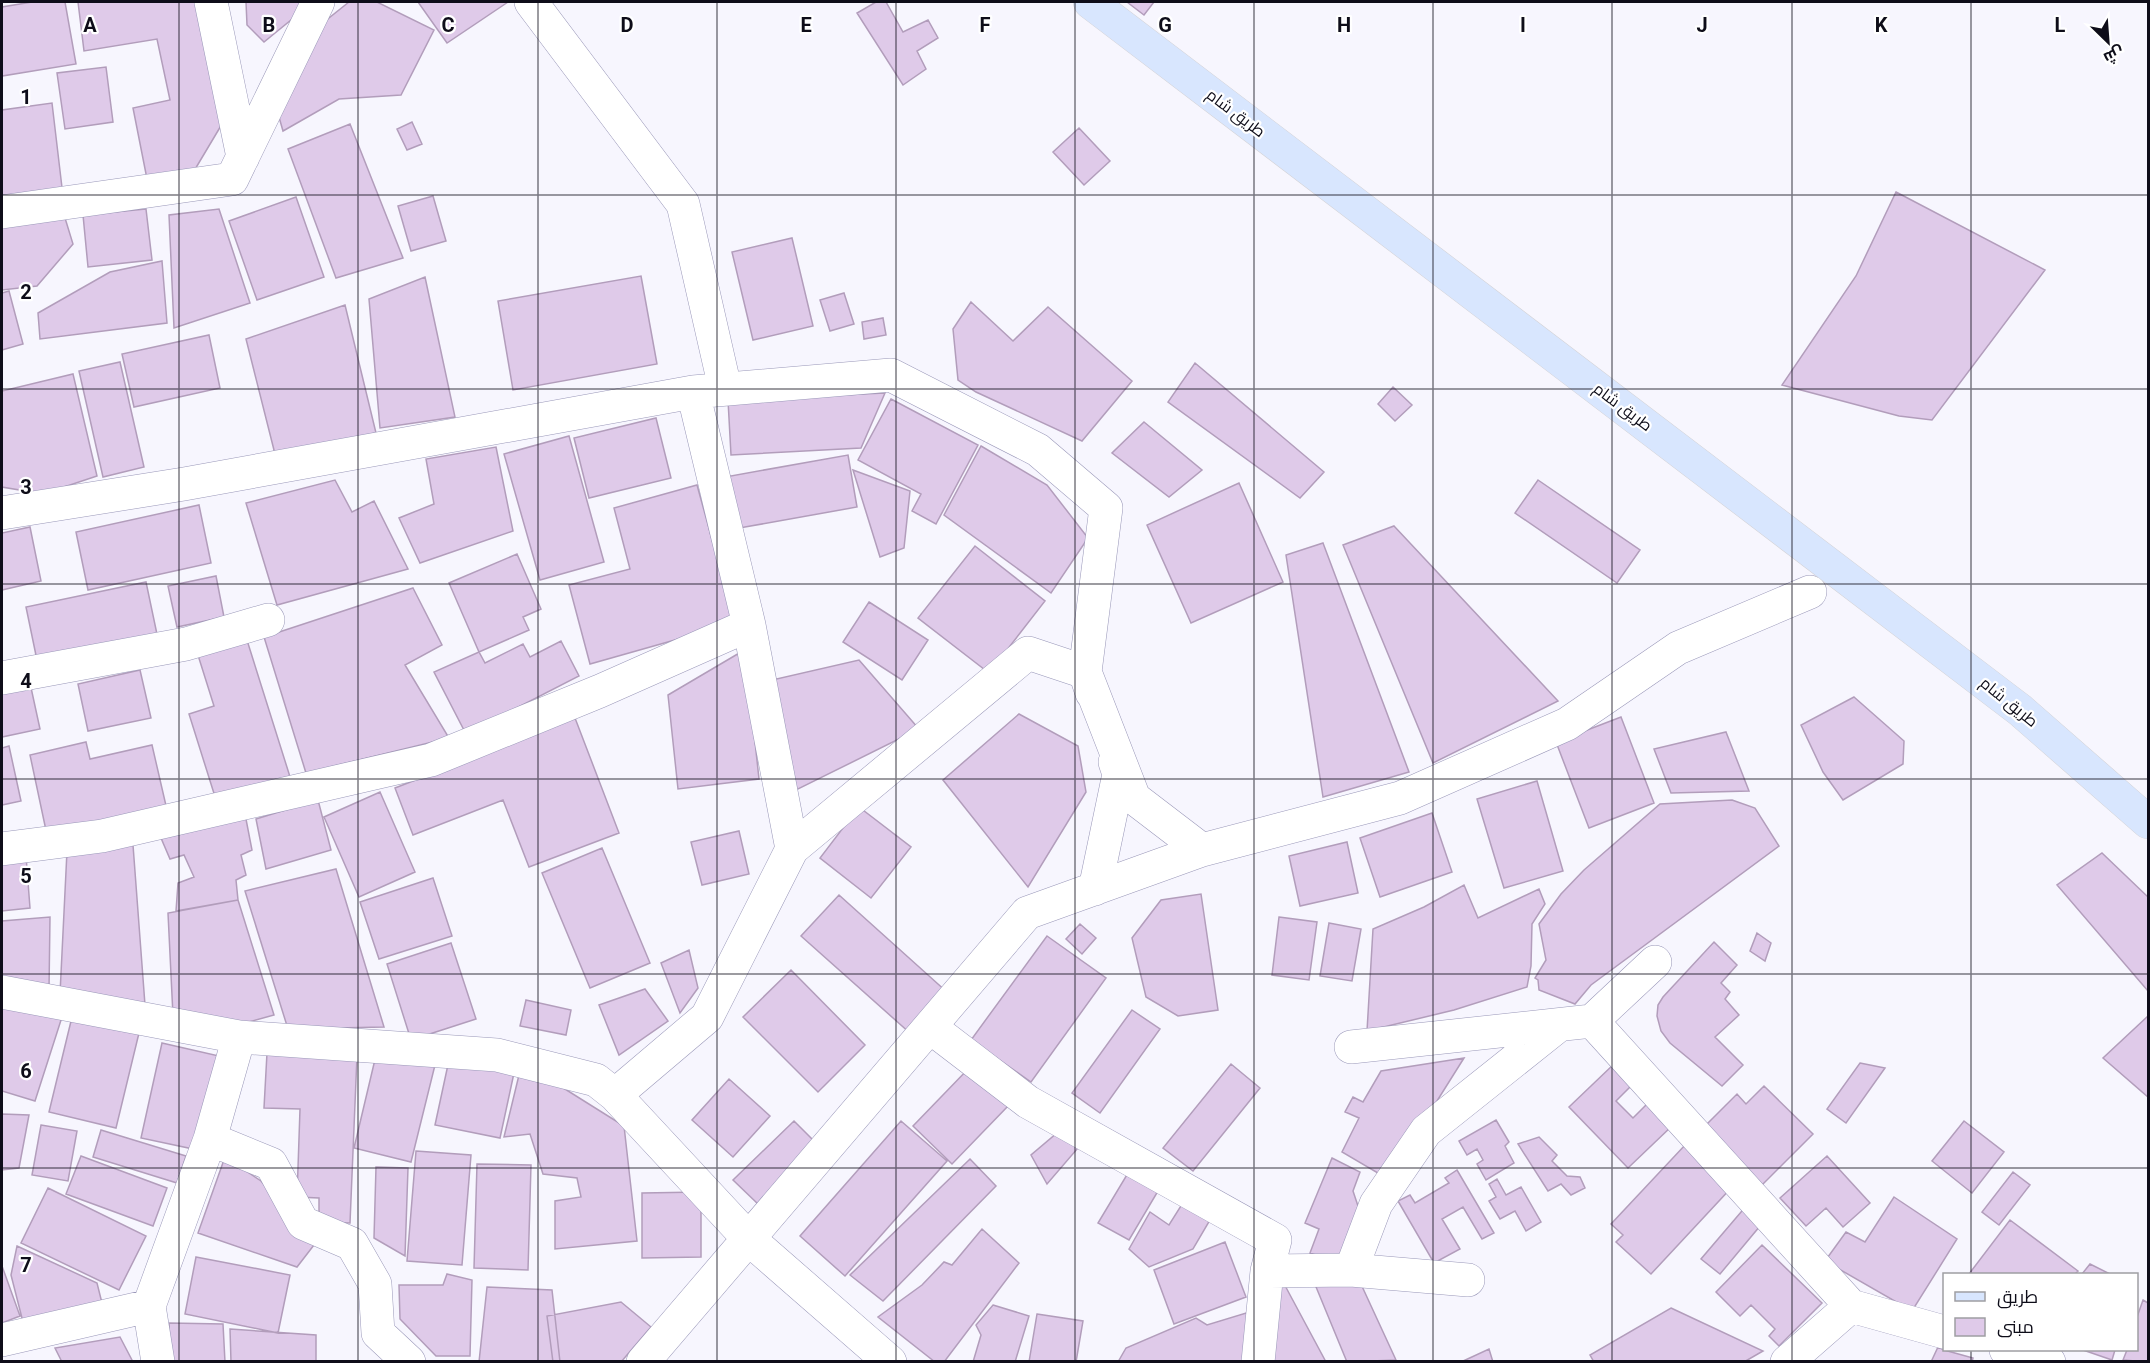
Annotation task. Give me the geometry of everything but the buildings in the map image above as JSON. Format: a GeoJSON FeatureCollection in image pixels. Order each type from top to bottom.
{"type":"FeatureCollection","features":[{"type":"Feature","properties":{"kind":"main road","name":"طريق شام"},"geometry":{"type":"LineString","coordinates":[[1090,2],[2020,710],[2148,822]]}},
{"type":"Feature","properties":{"kind":"street"},"geometry":{"type":"LineString","coordinates":[[211,2],[243,157]]}},
{"type":"Feature","properties":{"kind":"street"},"geometry":{"type":"LineString","coordinates":[[2,212],[232,179],[318,2]]}},
{"type":"Feature","properties":{"kind":"street"},"geometry":{"type":"LineString","coordinates":[[531,2],[683,204],[725,388]]}},
{"type":"Feature","properties":{"kind":"street"},"geometry":{"type":"LineString","coordinates":[[2,513],[172,486],[693,392],[891,375],[1038,450],[1106,508],[1085,672],[1119,774],[1095,889]]}},
{"type":"Feature","properties":{"kind":"street"},"geometry":{"type":"LineString","coordinates":[[693,392],[749,625],[792,849]]}},
{"type":"Feature","properties":{"kind":"street"},"geometry":{"type":"LineString","coordinates":[[643,1362],[1027,913],[1202,850],[1400,798],[1567,724],[1678,648],[1810,592]]}},
{"type":"Feature","properties":{"kind":"street"},"geometry":{"type":"LineString","coordinates":[[2,678],[186,644],[268,620]]}},
{"type":"Feature","properties":{"kind":"street"},"geometry":{"type":"LineString","coordinates":[[2,849],[102,836],[431,760],[600,691],[749,625]]}},
{"type":"Feature","properties":{"kind":"street"},"geometry":{"type":"LineString","coordinates":[[615,1095],[707,1017],[792,849],[1028,653],[1085,672]]}},
{"type":"Feature","properties":{"kind":"street"},"geometry":{"type":"LineString","coordinates":[[1085,672],[1134,798],[1202,850]]}},
{"type":"Feature","properties":{"kind":"street"},"geometry":{"type":"LineString","coordinates":[[1351,1047],[1592,1022],[1655,962]]}},
{"type":"Feature","properties":{"kind":"street"},"geometry":{"type":"LineString","coordinates":[[2,992],[239,1037],[497,1055],[596,1080],[615,1095],[749,1239],[890,1362]]}},
{"type":"Feature","properties":{"kind":"street"},"geometry":{"type":"LineString","coordinates":[[1592,1022],[1851,1306],[1943,1332]]}},
{"type":"Feature","properties":{"kind":"street"},"geometry":{"type":"LineString","coordinates":[[1351,1270],[1376,1204],[1426,1131],[1559,1025]]}},
{"type":"Feature","properties":{"kind":"street"},"geometry":{"type":"LineString","coordinates":[[930,1027],[1028,1102],[1275,1240],[1267,1271],[1258,1362]]}},
{"type":"Feature","properties":{"kind":"street"},"geometry":{"type":"LineString","coordinates":[[158,1362],[149,1306],[210,1139],[239,1037]]}},
{"type":"Feature","properties":{"kind":"street"},"geometry":{"type":"LineString","coordinates":[[210,1139],[271,1164],[303,1223],[352,1244],[375,1284],[378,1333],[409,1362]]}},
{"type":"Feature","properties":{"kind":"street"},"geometry":{"type":"LineString","coordinates":[[1267,1271],[1351,1270],[1468,1280]]}},
{"type":"Feature","properties":{"kind":"street"},"geometry":{"type":"LineString","coordinates":[[2,1340],[149,1306]]}},
{"type":"Feature","properties":{"kind":"street"},"geometry":{"type":"LineString","coordinates":[[1787,1362],[1851,1306]]}},
{"type":"Feature","properties":{"kind":"street"},"geometry":{"type":"LineString","coordinates":[[2010,1351],[2049,1362]]}}]}
